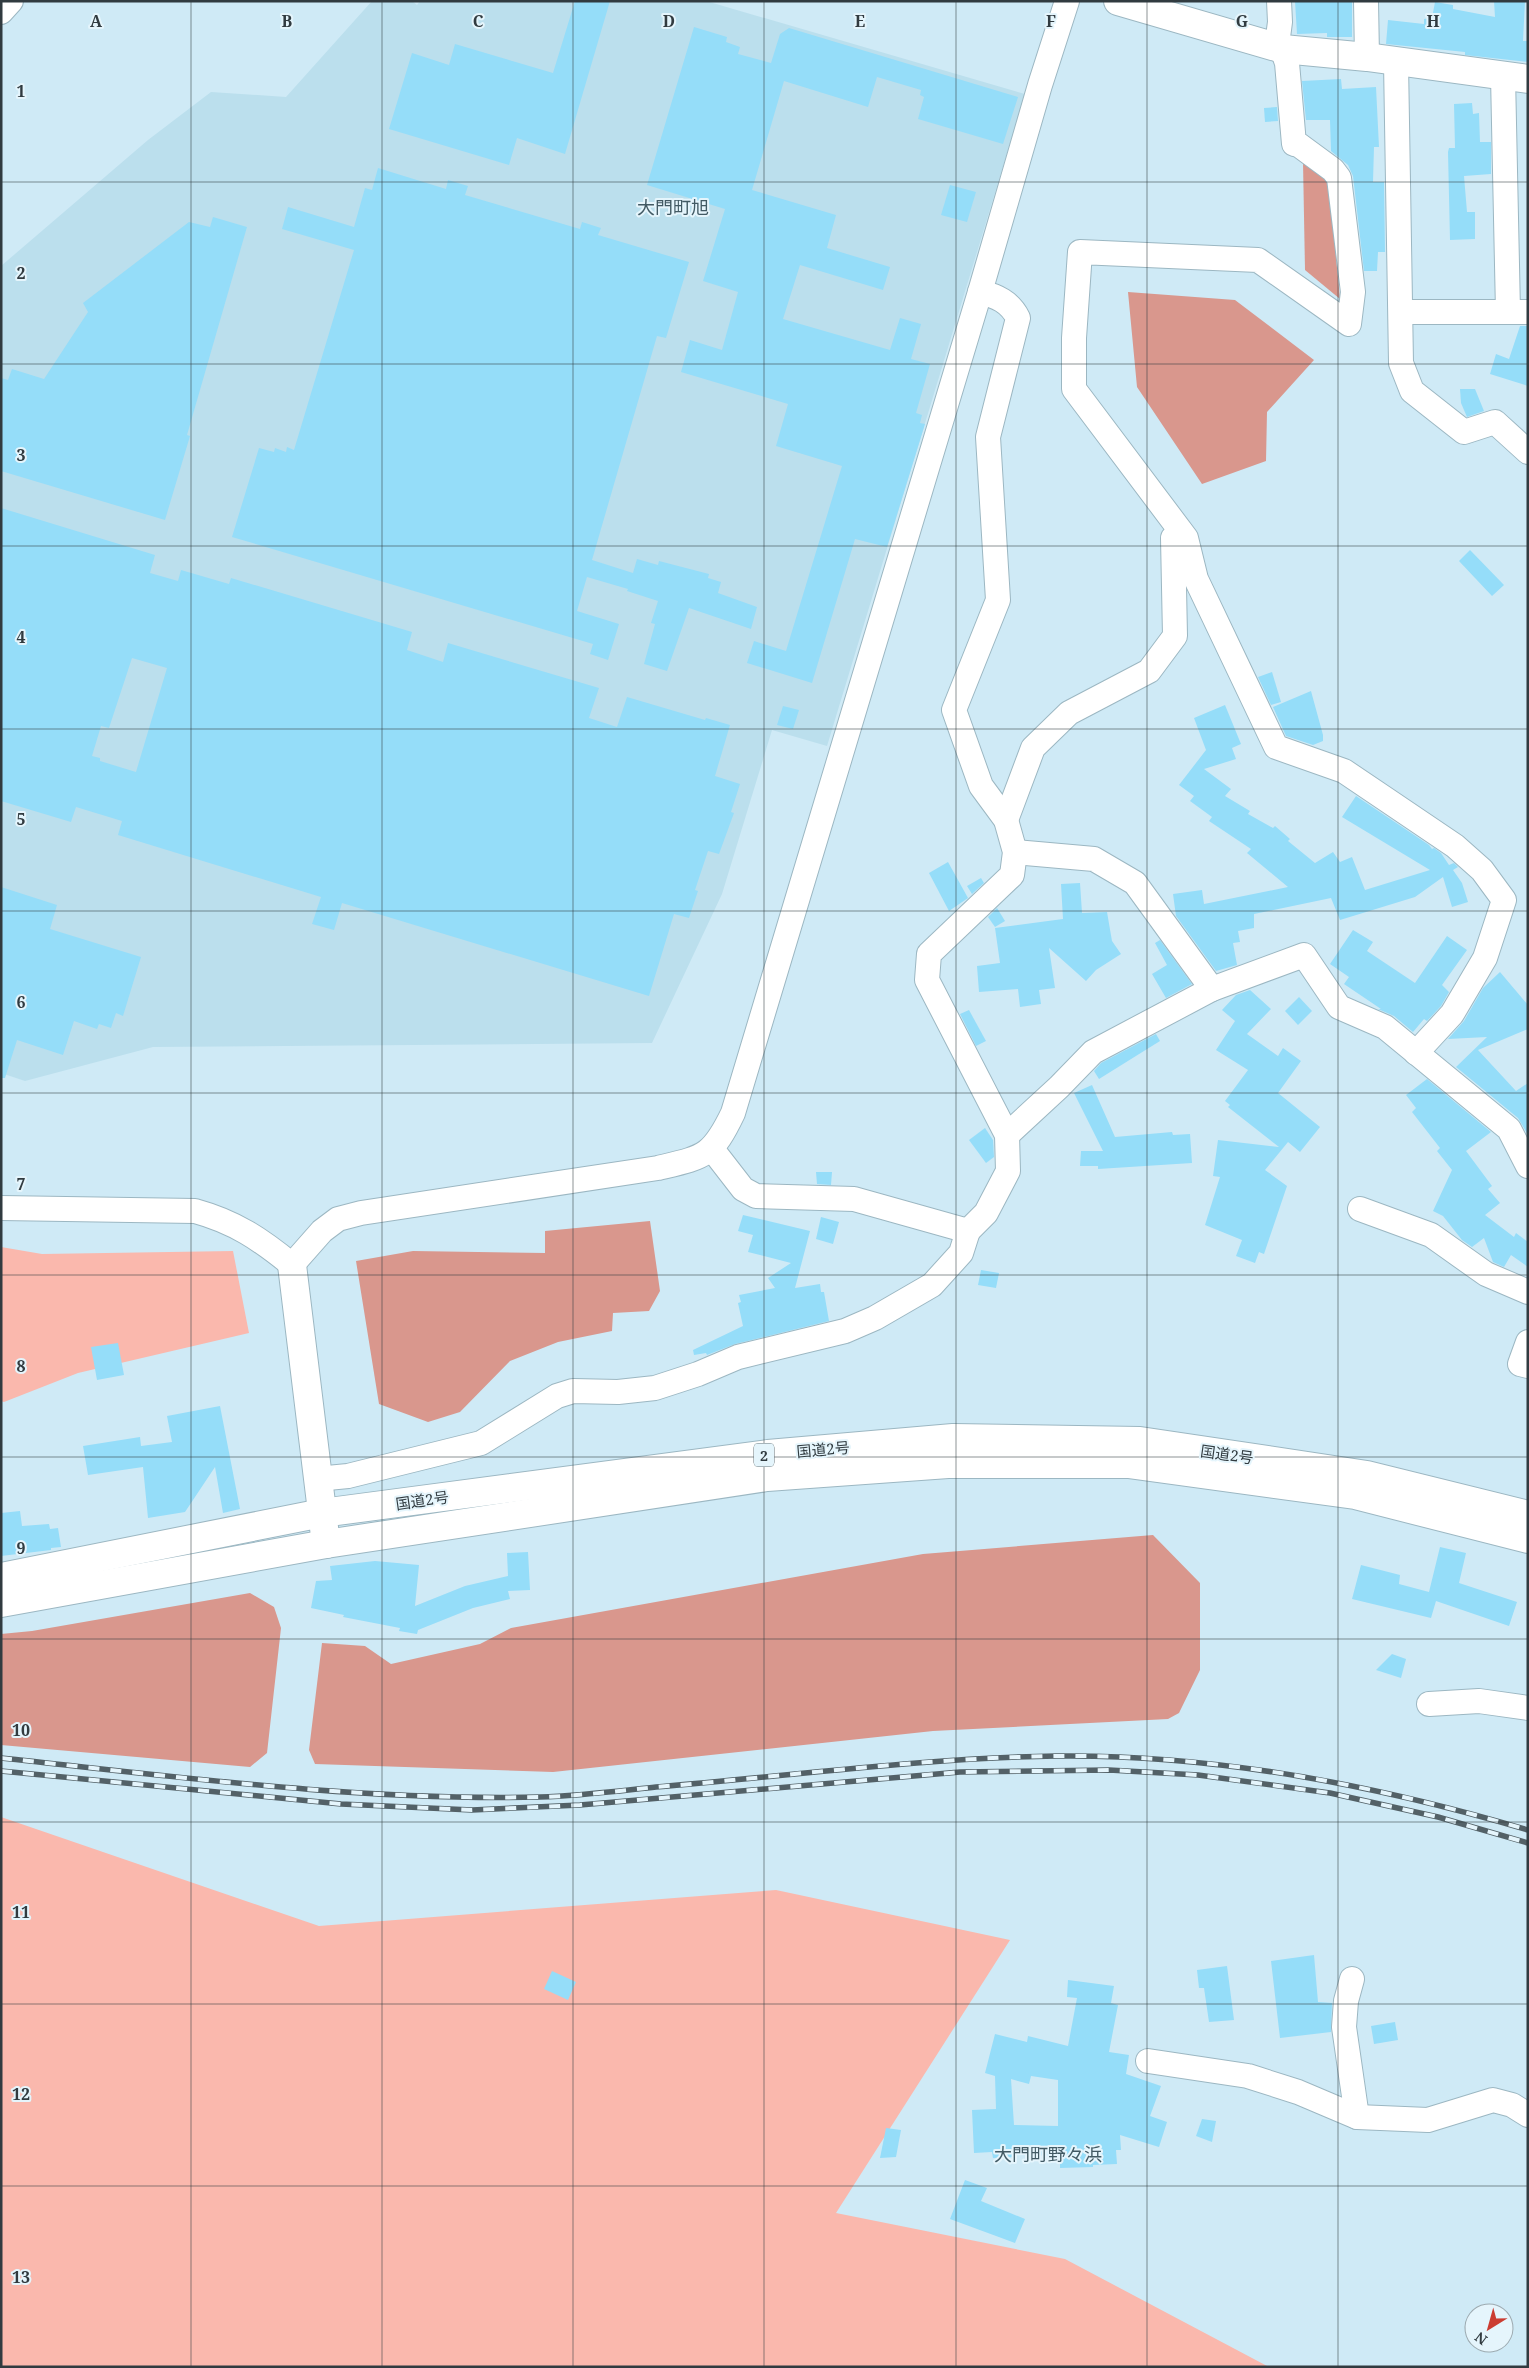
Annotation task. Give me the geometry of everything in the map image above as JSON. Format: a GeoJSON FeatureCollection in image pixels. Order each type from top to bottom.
{"type":"FeatureCollection","features":[{"type":"Feature","properties":{"kind":"main road"},"geometry":{"type":"LineString","coordinates":[[1118,1],[1283,49],[1367,57],[1515,77]]}},
{"type":"Feature","properties":{"kind":"main road"},"geometry":{"type":"LineString","coordinates":[[292,1265],[326,1544]]}},
{"type":"Feature","properties":{"kind":"main road","name":"国道2号"},"geometry":{"type":"LineString","coordinates":[[1,1577],[322,1513],[768,1454],[953,1438],[1140,1441],[1367,1474],[1528,1515]]}},
{"type":"Feature","properties":{"kind":"main road","name":"国道2号"},"geometry":{"type":"LineString","coordinates":[[1,1603],[326,1544],[766,1477],[948,1464],[1128,1464],[1355,1495],[1528,1539]]}},
{"type":"Feature","properties":{"kind":"street"},"geometry":{"type":"LineString","coordinates":[[1,12],[11,1]]}},
{"type":"Feature","properties":{"kind":"street"},"geometry":{"type":"LineString","coordinates":[[1,1208],[195,1211],[222,1218],[256,1237],[292,1265],[327,1227],[338,1219],[361,1212],[658,1168],[698,1159],[712,1149],[722,1136],[733,1113],[980,292],[1040,85],[1067,1]]}},
{"type":"Feature","properties":{"kind":"street"},"geometry":{"type":"LineString","coordinates":[[1279,1],[1280,22],[1278,37],[1287,63],[1294,144],[1299,145],[1333,170],[1339,178],[1353,292],[1349,324],[1258,260],[1080,252],[1074,338],[1074,389],[1186,538],[1196,579],[1276,747],[1344,771],[1368,787],[1455,846],[1482,870],[1504,900],[1485,958],[1452,1014],[1416,1053]]}},
{"type":"Feature","properties":{"kind":"street"},"geometry":{"type":"LineString","coordinates":[[1366,1],[1367,57]]}},
{"type":"Feature","properties":{"kind":"street"},"geometry":{"type":"LineString","coordinates":[[1396,62],[1401,363],[1412,391],[1464,432],[1495,422],[1528,452]]}},
{"type":"Feature","properties":{"kind":"street"},"geometry":{"type":"LineString","coordinates":[[1401,312],[1518,312],[1515,77]]}},
{"type":"Feature","properties":{"kind":"street"},"geometry":{"type":"LineString","coordinates":[[317,1479],[348,1476],[481,1443],[557,1396],[573,1391],[618,1392],[655,1388],[698,1374],[738,1357],[845,1331],[875,1318],[932,1285],[961,1253],[968,1231],[986,1213],[1008,1171],[1007,1135],[927,980],[929,954],[1012,876],[1015,852],[1006,820],[981,786],[954,710],[998,600],[988,437],[1018,318],[1007,303],[980,292]]}},
{"type":"Feature","properties":{"kind":"street"},"geometry":{"type":"LineString","coordinates":[[1006,820],[1033,748],[1068,712],[1149,671],[1175,636],[1173,538],[1180,532]]}},
{"type":"Feature","properties":{"kind":"street"},"geometry":{"type":"LineString","coordinates":[[1015,852],[1094,859],[1135,883],[1212,989]]}},
{"type":"Feature","properties":{"kind":"street"},"geometry":{"type":"LineString","coordinates":[[1007,1135],[1059,1087],[1093,1052],[1212,989],[1304,954],[1339,1007],[1385,1027],[1509,1129],[1528,1166]]}},
{"type":"Feature","properties":{"kind":"street"},"geometry":{"type":"LineString","coordinates":[[712,1149],[743,1189],[756,1196],[854,1199],[968,1231]]}},
{"type":"Feature","properties":{"kind":"street"},"geometry":{"type":"LineString","coordinates":[[1360,1209],[1431,1235],[1486,1274],[1528,1292]]}},
{"type":"Feature","properties":{"kind":"street"},"geometry":{"type":"LineString","coordinates":[[1528,1342],[1520,1364],[1528,1366]]}},
{"type":"Feature","properties":{"kind":"street"},"geometry":{"type":"LineString","coordinates":[[1429,1704],[1480,1701],[1528,1708]]}},
{"type":"Feature","properties":{"kind":"street"},"geometry":{"type":"LineString","coordinates":[[1352,1979],[1346,2001],[1344,2027],[1357,2117]]}},
{"type":"Feature","properties":{"kind":"street"},"geometry":{"type":"LineString","coordinates":[[1148,2061],[1248,2076],[1298,2092],[1357,2117],[1388,2120],[1428,2120],[1493,2100],[1512,2105],[1528,2115]]}},
{"type":"Feature","properties":{"kind":"shaded area"},"geometry":{"type":"Polygon","coordinates":[[[372,1],[412,1],[417,5],[420,1],[706,1],[1025,94],[827,746],[772,730],[722,894],[652,1043],[153,1047],[25,1081],[1,1073],[1,266],[148,140],[211,92],[286,97],[372,1]]]}},
{"type":"Feature","properties":{"kind":"shaded area"},"geometry":{"type":"Polygon","coordinates":[[[1303,162],[1329,182],[1340,299],[1305,270],[1303,162]]]}},
{"type":"Feature","properties":{"kind":"shaded area"},"geometry":{"type":"Polygon","coordinates":[[[1128,292],[1235,300],[1314,360],[1267,412],[1266,461],[1202,484],[1137,387],[1128,292]]]}},
{"type":"Feature","properties":{"kind":"shaded area"},"geometry":{"type":"Polygon","coordinates":[[[650,1221],[660,1291],[649,1311],[613,1313],[612,1331],[558,1342],[510,1361],[460,1412],[428,1422],[379,1404],[356,1261],[413,1251],[545,1253],[545,1231],[650,1221]]]}},
{"type":"Feature","properties":{"kind":"shaded area"},"geometry":{"type":"Polygon","coordinates":[[[1,1247],[42,1254],[233,1251],[249,1333],[78,1373],[4,1402],[1,1401],[1,1247]]]}},
{"type":"Feature","properties":{"kind":"shaded area"},"geometry":{"type":"Polygon","coordinates":[[[1153,1535],[1200,1583],[1200,1670],[1179,1713],[1168,1719],[933,1731],[553,1772],[315,1764],[309,1750],[322,1643],[365,1646],[391,1664],[480,1644],[511,1628],[923,1554],[1153,1535]]]}},
{"type":"Feature","properties":{"kind":"shaded area"},"geometry":{"type":"Polygon","coordinates":[[[250,1593],[274,1607],[281,1628],[267,1753],[250,1767],[1,1745],[1,1634],[32,1631],[250,1593]]]}},
{"type":"Feature","properties":{"kind":"shaded area"},"geometry":{"type":"Polygon","coordinates":[[[1,1817],[319,1926],[776,1890],[1010,1940],[836,2213],[1065,2259],[1269,2367],[1,2367],[1,1817]]]}},
{"type":"Feature","properties":{"kind":"building"},"geometry":{"type":"Polygon","coordinates":[[[575,1],[610,1],[565,154],[517,138],[509,165],[389,129],[412,53],[449,65],[455,44],[553,73],[575,1]]]}},
{"type":"Feature","properties":{"kind":"building"},"geometry":{"type":"Polygon","coordinates":[[[1295,1],[1352,1],[1352,37],[1327,37],[1327,33],[1297,34],[1295,1]]]}},
{"type":"Feature","properties":{"kind":"building"},"geometry":{"type":"Polygon","coordinates":[[[1494,1],[1525,1],[1523,41],[1528,41],[1528,62],[1465,55],[1465,52],[1386,44],[1388,20],[1424,24],[1424,19],[1432,18],[1435,2],[1453,5],[1453,9],[1495,17],[1494,1]]]}},
{"type":"Feature","properties":{"kind":"building"},"geometry":{"type":"Polygon","coordinates":[[[694,27],[727,37],[726,42],[740,47],[738,54],[771,63],[780,34],[789,28],[1018,97],[1003,144],[918,119],[924,97],[920,95],[921,90],[877,77],[868,107],[784,81],[752,190],[836,215],[827,248],[890,267],[883,290],[800,265],[783,319],[890,350],[900,318],[921,324],[911,359],[930,364],[916,413],[922,415],[920,423],[925,424],[887,547],[855,539],[812,683],[747,663],[754,641],[786,651],[842,466],[776,446],[788,404],[681,372],[690,340],[722,350],[738,292],[703,281],[725,209],[647,185],[694,27]]]}},
{"type":"Feature","properties":{"kind":"building"},"geometry":{"type":"Polygon","coordinates":[[[1341,79],[1342,89],[1376,87],[1379,147],[1374,147],[1373,182],[1384,182],[1385,252],[1378,252],[1377,271],[1364,271],[1353,176],[1348,165],[1331,151],[1330,120],[1306,120],[1302,81],[1341,79]]]}},
{"type":"Feature","properties":{"kind":"building"},"geometry":{"type":"Polygon","coordinates":[[[1472,103],[1473,114],[1479,113],[1480,142],[1491,142],[1491,174],[1464,176],[1467,212],[1475,212],[1475,239],[1450,240],[1448,152],[1449,148],[1455,148],[1454,104],[1472,103]]]}},
{"type":"Feature","properties":{"kind":"building"},"geometry":{"type":"Polygon","coordinates":[[[1277,107],[1278,121],[1265,122],[1264,108],[1277,107]]]}},
{"type":"Feature","properties":{"kind":"building"},"geometry":{"type":"Polygon","coordinates":[[[378,168],[446,189],[448,180],[468,186],[465,195],[580,229],[582,222],[601,228],[598,235],[689,262],[666,338],[657,336],[592,560],[633,573],[637,559],[658,565],[659,561],[709,574],[708,578],[721,582],[718,593],[757,607],[751,629],[689,608],[667,671],[644,664],[655,624],[651,623],[658,601],[627,591],[628,589],[587,577],[577,611],[619,624],[608,660],[590,654],[593,644],[232,537],[259,448],[274,452],[275,448],[286,452],[287,447],[294,450],[354,250],[282,229],[288,207],[354,227],[365,188],[372,190],[378,168]]]}},
{"type":"Feature","properties":{"kind":"building"},"geometry":{"type":"Polygon","coordinates":[[[950,185],[976,192],[967,222],[941,215],[950,185]]]}},
{"type":"Feature","properties":{"kind":"building"},"geometry":{"type":"Polygon","coordinates":[[[213,217],[247,227],[187,435],[190,436],[165,520],[1,471],[1,378],[8,380],[12,369],[44,379],[88,312],[83,303],[189,222],[210,227],[213,217]]]}},
{"type":"Feature","properties":{"kind":"building"},"geometry":{"type":"Polygon","coordinates":[[[1520,326],[1528,326],[1528,386],[1490,374],[1496,354],[1509,359],[1520,326]]]}},
{"type":"Feature","properties":{"kind":"building"},"geometry":{"type":"Polygon","coordinates":[[[1460,389],[1475,389],[1484,411],[1467,417],[1461,403],[1460,389]]]}},
{"type":"Feature","properties":{"kind":"building"},"geometry":{"type":"Polygon","coordinates":[[[1,508],[155,555],[150,573],[178,581],[181,570],[229,584],[231,578],[412,632],[407,650],[443,662],[448,643],[599,688],[589,718],[617,727],[627,697],[705,720],[706,718],[730,725],[715,776],[740,784],[731,812],[734,813],[719,854],[708,851],[695,890],[698,891],[689,918],[674,914],[649,996],[342,903],[334,930],[312,924],[321,897],[118,835],[122,821],[76,807],[71,822],[1,801],[1,508]],[[132,658],[109,728],[101,726],[92,756],[100,758],[100,761],[136,772],[167,668],[132,658]]]}},
{"type":"Feature","properties":{"kind":"building"},"geometry":{"type":"Polygon","coordinates":[[[1470,550],[1504,585],[1492,596],[1459,561],[1470,550]]]}},
{"type":"Feature","properties":{"kind":"building"},"geometry":{"type":"Polygon","coordinates":[[[1272,672],[1281,702],[1271,705],[1258,677],[1272,672]]]}},
{"type":"Feature","properties":{"kind":"building"},"geometry":{"type":"Polygon","coordinates":[[[1311,691],[1323,735],[1323,741],[1313,745],[1286,736],[1273,707],[1311,691]]]}},
{"type":"Feature","properties":{"kind":"building"},"geometry":{"type":"Polygon","coordinates":[[[1225,705],[1241,744],[1232,748],[1236,759],[1204,769],[1231,789],[1225,796],[1250,811],[1248,814],[1273,828],[1275,826],[1290,839],[1288,841],[1315,863],[1333,852],[1340,862],[1352,857],[1365,890],[1430,870],[1342,817],[1356,796],[1429,845],[1432,849],[1434,848],[1441,853],[1449,865],[1454,863],[1458,867],[1453,870],[1462,883],[1468,902],[1452,907],[1443,877],[1415,897],[1340,920],[1331,898],[1254,914],[1254,928],[1238,931],[1240,942],[1233,943],[1237,965],[1216,971],[1176,916],[1173,894],[1202,890],[1204,904],[1288,887],[1247,853],[1251,849],[1209,821],[1212,817],[1190,801],[1194,796],[1179,785],[1206,750],[1194,718],[1225,705]]]}},
{"type":"Feature","properties":{"kind":"building"},"geometry":{"type":"Polygon","coordinates":[[[783,706],[799,710],[793,729],[777,725],[783,706]]]}},
{"type":"Feature","properties":{"kind":"building"},"geometry":{"type":"Polygon","coordinates":[[[948,862],[968,898],[949,911],[929,873],[948,862]]]}},
{"type":"Feature","properties":{"kind":"building"},"geometry":{"type":"Polygon","coordinates":[[[981,878],[984,883],[972,894],[967,886],[981,878]]]}},
{"type":"Feature","properties":{"kind":"building"},"geometry":{"type":"Polygon","coordinates":[[[1080,883],[1082,913],[1107,912],[1112,941],[1121,954],[1096,970],[1086,981],[1049,948],[1055,988],[1039,990],[1041,1004],[1020,1007],[1018,989],[979,992],[977,966],[1000,963],[995,928],[1063,919],[1061,884],[1080,883]]]}},
{"type":"Feature","properties":{"kind":"building"},"geometry":{"type":"Polygon","coordinates":[[[1,887],[57,905],[50,929],[141,957],[123,1016],[116,1013],[111,1028],[99,1024],[97,1029],[74,1021],[63,1055],[17,1040],[5,1078],[1,1078],[1,887]]]}},
{"type":"Feature","properties":{"kind":"building"},"geometry":{"type":"Polygon","coordinates":[[[997,908],[1005,921],[995,927],[988,917],[997,908]]]}},
{"type":"Feature","properties":{"kind":"building"},"geometry":{"type":"Polygon","coordinates":[[[1353,930],[1373,942],[1367,951],[1415,983],[1447,936],[1467,950],[1442,985],[1449,992],[1441,1006],[1427,1021],[1424,1019],[1413,1032],[1394,1016],[1378,1009],[1381,1009],[1344,984],[1349,977],[1330,964],[1353,930]]]}},
{"type":"Feature","properties":{"kind":"building"},"geometry":{"type":"Polygon","coordinates":[[[1160,940],[1192,984],[1166,998],[1152,974],[1167,965],[1155,943],[1160,940]]]}},
{"type":"Feature","properties":{"kind":"building"},"geometry":{"type":"Polygon","coordinates":[[[1500,972],[1528,1005],[1528,1029],[1478,1050],[1516,1091],[1528,1083],[1528,1135],[1518,1118],[1456,1067],[1487,1037],[1448,1039],[1464,1021],[1483,988],[1500,972]]]}},
{"type":"Feature","properties":{"kind":"building"},"geometry":{"type":"Polygon","coordinates":[[[1250,990],[1271,1009],[1247,1034],[1278,1056],[1283,1048],[1301,1061],[1278,1093],[1320,1127],[1300,1152],[1288,1142],[1265,1170],[1287,1186],[1264,1254],[1259,1252],[1255,1263],[1236,1256],[1242,1240],[1205,1225],[1220,1177],[1213,1176],[1218,1140],[1279,1147],[1228,1107],[1230,1105],[1225,1101],[1248,1070],[1216,1050],[1235,1021],[1222,1010],[1236,995],[1250,990]]]}},
{"type":"Feature","properties":{"kind":"building"},"geometry":{"type":"Polygon","coordinates":[[[1299,997],[1312,1011],[1298,1025],[1285,1011],[1299,997]]]}},
{"type":"Feature","properties":{"kind":"building"},"geometry":{"type":"Polygon","coordinates":[[[969,1010],[986,1041],[976,1046],[960,1014],[969,1010]]]}},
{"type":"Feature","properties":{"kind":"building"},"geometry":{"type":"Polygon","coordinates":[[[1156,1034],[1160,1041],[1099,1079],[1094,1071],[1101,1063],[1156,1034]]]}},
{"type":"Feature","properties":{"kind":"building"},"geometry":{"type":"Polygon","coordinates":[[[1427,1079],[1491,1132],[1466,1151],[1492,1186],[1488,1189],[1500,1203],[1485,1215],[1514,1237],[1516,1233],[1528,1242],[1528,1267],[1511,1255],[1504,1267],[1493,1262],[1484,1238],[1472,1247],[1462,1240],[1443,1216],[1433,1211],[1452,1170],[1437,1151],[1440,1148],[1412,1112],[1416,1108],[1406,1095],[1427,1079]]]}},
{"type":"Feature","properties":{"kind":"building"},"geometry":{"type":"Polygon","coordinates":[[[1092,1085],[1115,1137],[1172,1132],[1173,1135],[1190,1134],[1192,1163],[1098,1169],[1098,1166],[1080,1166],[1081,1151],[1103,1151],[1074,1093],[1092,1085]]]}},
{"type":"Feature","properties":{"kind":"building"},"geometry":{"type":"Polygon","coordinates":[[[985,1128],[993,1140],[994,1157],[986,1163],[969,1140],[985,1128]]]}},
{"type":"Feature","properties":{"kind":"building"},"geometry":{"type":"Polygon","coordinates":[[[816,1172],[832,1172],[831,1185],[817,1184],[816,1172]]]}},
{"type":"Feature","properties":{"kind":"building"},"geometry":{"type":"Polygon","coordinates":[[[743,1215],[810,1231],[795,1288],[820,1284],[821,1292],[824,1292],[829,1321],[735,1344],[707,1355],[706,1353],[694,1355],[693,1350],[743,1326],[738,1303],[741,1302],[739,1295],[775,1288],[768,1278],[791,1263],[748,1252],[753,1235],[738,1231],[743,1215]]]}},
{"type":"Feature","properties":{"kind":"building"},"geometry":{"type":"Polygon","coordinates":[[[821,1217],[839,1222],[833,1244],[816,1239],[821,1217]]]}},
{"type":"Feature","properties":{"kind":"building"},"geometry":{"type":"Polygon","coordinates":[[[981,1270],[999,1273],[996,1288],[978,1285],[981,1270]]]}},
{"type":"Feature","properties":{"kind":"building"},"geometry":{"type":"Polygon","coordinates":[[[118,1343],[124,1375],[97,1380],[91,1347],[118,1343]]]}},
{"type":"Feature","properties":{"kind":"building"},"geometry":{"type":"Polygon","coordinates":[[[220,1406],[240,1509],[223,1513],[215,1467],[185,1512],[148,1518],[143,1467],[88,1475],[83,1446],[140,1437],[141,1446],[172,1442],[167,1416],[220,1406]]]}},
{"type":"Feature","properties":{"kind":"building"},"geometry":{"type":"Polygon","coordinates":[[[20,1511],[22,1526],[49,1524],[50,1529],[58,1528],[61,1547],[1,1556],[1,1513],[20,1511]]]}},
{"type":"Feature","properties":{"kind":"building"},"geometry":{"type":"Polygon","coordinates":[[[1440,1547],[1466,1553],[1459,1583],[1517,1602],[1509,1626],[1436,1601],[1431,1618],[1352,1599],[1361,1565],[1400,1575],[1399,1584],[1429,1592],[1440,1547]]]}},
{"type":"Feature","properties":{"kind":"building"},"geometry":{"type":"Polygon","coordinates":[[[528,1552],[530,1590],[508,1591],[510,1599],[473,1608],[418,1630],[417,1634],[399,1631],[400,1628],[343,1617],[344,1615],[311,1608],[316,1581],[332,1580],[330,1566],[375,1561],[419,1565],[415,1606],[465,1586],[508,1576],[507,1553],[528,1552]]]}},
{"type":"Feature","properties":{"kind":"building"},"geometry":{"type":"Polygon","coordinates":[[[1392,1654],[1406,1659],[1401,1678],[1376,1670],[1392,1654]]]}},
{"type":"Feature","properties":{"kind":"building"},"geometry":{"type":"Polygon","coordinates":[[[1314,1955],[1318,2002],[1332,2003],[1331,2032],[1280,2038],[1271,1961],[1314,1955]]]}},
{"type":"Feature","properties":{"kind":"building"},"geometry":{"type":"Polygon","coordinates":[[[1227,1966],[1234,2020],[1209,2022],[1204,1988],[1199,1988],[1197,1970],[1227,1966]]]}},
{"type":"Feature","properties":{"kind":"building"},"geometry":{"type":"Polygon","coordinates":[[[552,1971],[576,1982],[568,2000],[544,1989],[552,1971]]]}},
{"type":"Feature","properties":{"kind":"building"},"geometry":{"type":"Polygon","coordinates":[[[1068,1980],[1114,1986],[1111,2003],[1118,2005],[1109,2052],[1129,2055],[1126,2074],[1161,2086],[1150,2116],[1167,2122],[1159,2147],[1120,2135],[1121,2150],[1116,2150],[1117,2164],[1093,2165],[1093,2167],[1060,2168],[1060,2156],[1015,2155],[1015,2157],[993,2158],[992,2152],[974,2153],[972,2110],[996,2109],[995,2076],[985,2073],[995,2034],[1027,2042],[1028,2036],[1068,2046],[1077,1998],[1067,1997],[1068,1980]],[[1031,2076],[1029,2084],[1011,2079],[1014,2125],[1058,2126],[1058,2080],[1031,2076]]]}},
{"type":"Feature","properties":{"kind":"building"},"geometry":{"type":"Polygon","coordinates":[[[1395,2022],[1398,2040],[1374,2044],[1371,2026],[1395,2022]]]}},
{"type":"Feature","properties":{"kind":"building"},"geometry":{"type":"Polygon","coordinates":[[[1202,2119],[1216,2121],[1212,2142],[1196,2136],[1202,2119]]]}},
{"type":"Feature","properties":{"kind":"building"},"geometry":{"type":"Polygon","coordinates":[[[886,2128],[901,2130],[896,2157],[880,2158],[886,2128]]]}},
{"type":"Feature","properties":{"kind":"building"},"geometry":{"type":"Polygon","coordinates":[[[965,2180],[987,2188],[981,2201],[1025,2219],[1015,2243],[950,2219],[965,2180]]]}},
{"type":"Feature","properties":{"kind":"railway"},"geometry":{"type":"LineString","coordinates":[[1,1758],[203,1780],[338,1791],[405,1795],[540,1797],[569,1796],[956,1760],[1056,1756],[1116,1757],[1175,1760],[1295,1775],[1412,1799],[1528,1830]]}},
{"type":"Feature","properties":{"kind":"railway"},"geometry":{"type":"LineString","coordinates":[[1,1771],[341,1804],[472,1810],[580,1805],[960,1772],[1109,1770],[1198,1775],[1330,1793],[1438,1817],[1528,1843]]}},
{"type":"Feature","properties":{"kind":"district","name":"大門町旭"},"geometry":{"type":"Point","coordinates":[673,207]}},
{"type":"Feature","properties":{"kind":"district","name":"大門町野々浜"},"geometry":{"type":"Point","coordinates":[1048,2154]}}]}
